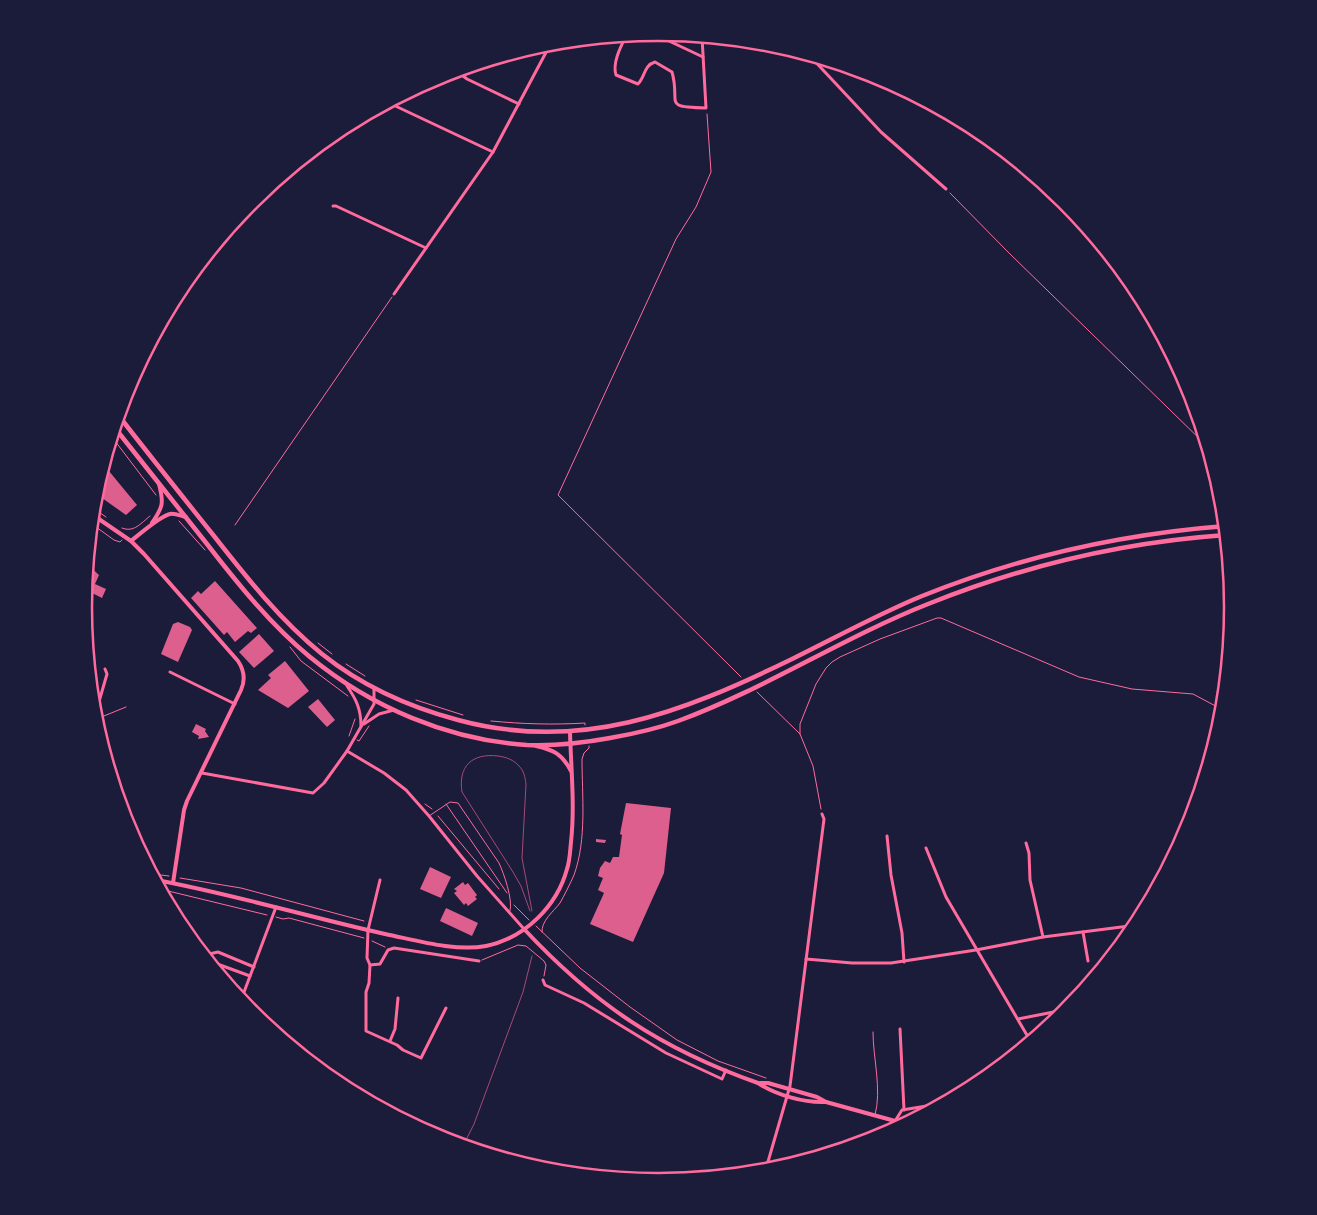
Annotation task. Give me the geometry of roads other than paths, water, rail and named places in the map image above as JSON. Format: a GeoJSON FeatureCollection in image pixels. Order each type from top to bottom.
{"type":"FeatureCollection","features":[{"type":"Feature","properties":{"kind":"main road"},"geometry":{"type":"LineString","coordinates":[[123,422],[238,567],[283,618],[328,658],[392,698],[468,723],[493,728],[570,732],[610,728],[634,722],[667,712],[742,680],[749,679],[921,597],[1006,566],[1096,543],[1185,529],[1219,527]]}},
{"type":"Feature","properties":{"kind":"main road"},"geometry":{"type":"LineString","coordinates":[[120,434],[229,572],[278,626],[313,659],[346,684],[414,719],[485,740],[527,744],[570,744],[628,734],[676,722],[749,690],[756,689],[857,636],[927,604],[1012,574],[1102,551],[1187,538],[1220,535]]}},
{"type":"Feature","properties":{"kind":"street"},"geometry":{"type":"LineString","coordinates":[[671,41],[704,56]]}},
{"type":"Feature","properties":{"kind":"street"},"geometry":{"type":"LineString","coordinates":[[624,42],[616,61],[616,75],[638,84],[647,67],[655,62],[672,72],[676,103],[683,107],[706,108],[703,43]]}},
{"type":"Feature","properties":{"kind":"street"},"geometry":{"type":"LineString","coordinates":[[394,294],[493,152],[546,53]]}},
{"type":"Feature","properties":{"kind":"street"},"geometry":{"type":"LineString","coordinates":[[818,65],[881,132],[946,189]]}},
{"type":"Feature","properties":{"kind":"street"},"geometry":{"type":"LineString","coordinates":[[463,76],[518,104]]}},
{"type":"Feature","properties":{"kind":"street"},"geometry":{"type":"LineString","coordinates":[[396,106],[493,152]]}},
{"type":"Feature","properties":{"kind":"street"},"geometry":{"type":"LineString","coordinates":[[333,206],[426,248]]}},
{"type":"Feature","properties":{"kind":"street"},"geometry":{"type":"LineString","coordinates":[[151,525],[163,503],[158,482]]}},
{"type":"Feature","properties":{"kind":"street"},"geometry":{"type":"LineString","coordinates":[[131,541],[151,525],[170,514],[186,517]]}},
{"type":"Feature","properties":{"kind":"street"},"geometry":{"type":"LineString","coordinates":[[99,520],[131,541],[144,554],[240,664],[243,672],[244,682],[235,704],[184,810],[172,884]]}},
{"type":"Feature","properties":{"kind":"street"},"geometry":{"type":"LineString","coordinates":[[100,700],[107,674],[105,669]]}},
{"type":"Feature","properties":{"kind":"street"},"geometry":{"type":"LineString","coordinates":[[170,672],[235,704]]}},
{"type":"Feature","properties":{"kind":"street"},"geometry":{"type":"LineString","coordinates":[[346,684],[358,703],[361,726]]}},
{"type":"Feature","properties":{"kind":"street"},"geometry":{"type":"LineString","coordinates":[[202,773],[313,793],[347,752],[372,708],[374,688]]}},
{"type":"Feature","properties":{"kind":"street"},"geometry":{"type":"LineString","coordinates":[[361,726],[379,714],[394,710]]}},
{"type":"Feature","properties":{"kind":"street"},"geometry":{"type":"LineString","coordinates":[[163,882],[434,944],[470,947],[485,946],[499,942],[533,923],[552,902],[563,881],[568,866],[573,815],[570,732]]}},
{"type":"Feature","properties":{"kind":"street"},"geometry":{"type":"LineString","coordinates":[[527,744],[552,750],[567,764],[572,773]]}},
{"type":"Feature","properties":{"kind":"street"},"geometry":{"type":"LineString","coordinates":[[347,752],[393,779],[429,816],[509,914],[563,969],[599,1000],[627,1020],[682,1052],[758,1082],[789,1089],[826,1102],[895,1121],[904,1110],[926,1106]]}},
{"type":"Feature","properties":{"kind":"street"},"geometry":{"type":"LineString","coordinates":[[768,1163],[789,1089],[798,1033],[812,902],[824,819],[822,814]]}},
{"type":"Feature","properties":{"kind":"street"},"geometry":{"type":"LineString","coordinates":[[887,836],[891,875],[902,933],[904,962]]}},
{"type":"Feature","properties":{"kind":"street"},"geometry":{"type":"LineString","coordinates":[[1026,843],[1029,853],[1030,880],[1043,937]]}},
{"type":"Feature","properties":{"kind":"street"},"geometry":{"type":"LineString","coordinates":[[926,848],[946,897],[1028,1036]]}},
{"type":"Feature","properties":{"kind":"street"},"geometry":{"type":"LineString","coordinates":[[380,880],[368,930],[367,958],[370,965],[369,984],[366,992],[366,1031],[390,1041],[398,1045],[402,1050],[421,1058],[446,1008]]}},
{"type":"Feature","properties":{"kind":"street"},"geometry":{"type":"LineString","coordinates":[[243,992],[276,907]]}},
{"type":"Feature","properties":{"kind":"street"},"geometry":{"type":"LineString","coordinates":[[806,959],[860,963],[904,962],[1043,937],[1126,927]]}},
{"type":"Feature","properties":{"kind":"street"},"geometry":{"type":"LineString","coordinates":[[1083,932],[1088,961]]}},
{"type":"Feature","properties":{"kind":"street"},"geometry":{"type":"LineString","coordinates":[[370,965],[380,964],[387,952],[394,948],[479,961]]}},
{"type":"Feature","properties":{"kind":"street"},"geometry":{"type":"LineString","coordinates":[[210,954],[218,952],[254,967]]}},
{"type":"Feature","properties":{"kind":"street"},"geometry":{"type":"LineString","coordinates":[[220,965],[250,976]]}},
{"type":"Feature","properties":{"kind":"street"},"geometry":{"type":"LineString","coordinates":[[543,980],[545,985],[584,1003],[644,1041],[689,1065],[722,1079],[726,1070]]}},
{"type":"Feature","properties":{"kind":"street"},"geometry":{"type":"LineString","coordinates":[[390,1041],[395,1029],[398,998]]}},
{"type":"Feature","properties":{"kind":"street"},"geometry":{"type":"LineString","coordinates":[[1018,1018],[1055,1011]]}},
{"type":"Feature","properties":{"kind":"street"},"geometry":{"type":"LineString","coordinates":[[900,1028],[904,1110]]}},
{"type":"Feature","properties":{"kind":"street"},"geometry":{"type":"LineString","coordinates":[[758,1082],[766,1088],[787,1095],[815,1103],[826,1102]]}},
{"type":"Feature","properties":{"kind":"lane"},"geometry":{"type":"LineString","coordinates":[[429,816],[446,804],[455,802],[461,807],[499,863],[504,874],[511,907],[509,914]]}},
{"type":"Feature","properties":{"kind":"lane"},"geometry":{"type":"LineString","coordinates":[[446,804],[509,895]]}},
{"type":"Feature","properties":{"kind":"lane"},"geometry":{"type":"LineString","coordinates":[[873,1032],[876,1082],[875,1115]]}},
{"type":"Feature","properties":{"kind":"tram line"},"geometry":{"type":"LineString","coordinates":[[530,911],[521,886],[462,792],[462,775],[465,768],[474,759],[489,756],[504,757],[515,762],[524,774],[526,784],[522,858],[532,911]]}},
{"type":"Feature","properties":{"kind":"tram line"},"geometry":{"type":"LineString","coordinates":[[466,1140],[474,1124],[523,992],[532,956]]}}]}
